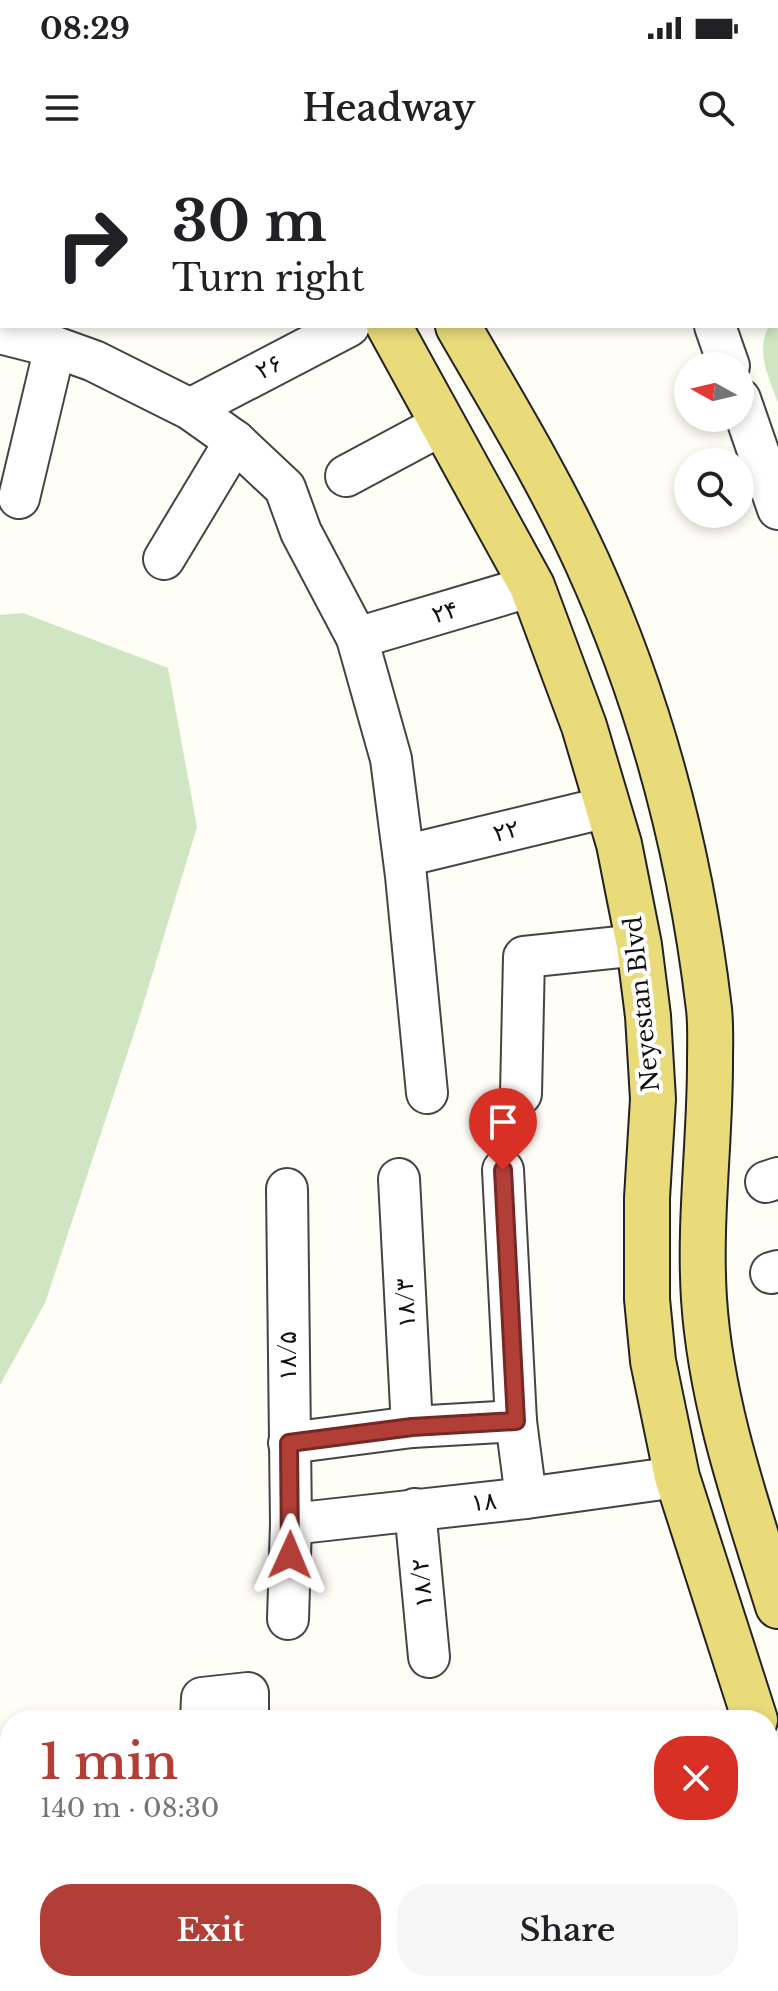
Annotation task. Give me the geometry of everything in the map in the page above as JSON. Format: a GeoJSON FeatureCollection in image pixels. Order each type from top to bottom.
{"type":"FeatureCollection","features":[{"type":"Feature","properties":{"kind":"main road","name":"Neyestan Blvd"},"geometry":{"type":"LineString","coordinates":[[390,328],[532,586],[584,726],[619,844],[639,945],[648,1016],[653,1099],[647,1198],[647,1299],[653,1361],[677,1477],[752,1710]]}},
{"type":"Feature","properties":{"kind":"main road"},"geometry":{"type":"LineString","coordinates":[[459,328],[548,481],[588,564],[644,709],[680,838],[709,1014],[710,1101],[703,1200],[704,1297],[709,1355],[737,1474],[778,1606]]}},
{"type":"Feature","properties":{"kind":"street","name":"۲۶"},"geometry":{"type":"LineString","coordinates":[[190,409],[345,328]]}},
{"type":"Feature","properties":{"kind":"street"},"geometry":{"type":"LineString","coordinates":[[716,328],[724,352]]}},
{"type":"Feature","properties":{"kind":"street"},"geometry":{"type":"LineString","coordinates":[[0,333],[94,361],[190,409],[235,441],[285,488],[301,532],[357,638],[391,759],[404,856],[427,1093]]}},
{"type":"Feature","properties":{"kind":"street"},"geometry":{"type":"LineString","coordinates":[[19,498],[55,347]]}},
{"type":"Feature","properties":{"kind":"street"},"geometry":{"type":"LineString","coordinates":[[346,476],[443,424]]}},
{"type":"Feature","properties":{"kind":"street"},"geometry":{"type":"LineString","coordinates":[[751,432],[778,509]]}},
{"type":"Feature","properties":{"kind":"street"},"geometry":{"type":"LineString","coordinates":[[164,559],[235,441]]}},
{"type":"Feature","properties":{"kind":"street","name":"۲۴"},"geometry":{"type":"LineString","coordinates":[[357,638],[532,586]]}},
{"type":"Feature","properties":{"kind":"street","name":"۲۲"},"geometry":{"type":"LineString","coordinates":[[404,856],[607,807]]}},
{"type":"Feature","properties":{"kind":"street"},"geometry":{"type":"LineString","coordinates":[[521,1094],[524,957],[639,945]]}},
{"type":"Feature","properties":{"kind":"street"},"geometry":{"type":"LineString","coordinates":[[503,1170],[516,1421],[526,1498]]}},
{"type":"Feature","properties":{"kind":"street","name":"۱۸/۳"},"geometry":{"type":"LineString","coordinates":[[399,1179],[412,1427]]}},
{"type":"Feature","properties":{"kind":"street","name":"۱۸/۵"},"geometry":{"type":"LineString","coordinates":[[287,1189],[291,1524],[288,1619]]}},
{"type":"Feature","properties":{"kind":"street"},"geometry":{"type":"LineString","coordinates":[[289,1443],[412,1427],[516,1421]]}},
{"type":"Feature","properties":{"kind":"street","name":"۱۸"},"geometry":{"type":"LineString","coordinates":[[291,1524],[526,1498],[677,1477]]}},
{"type":"Feature","properties":{"kind":"street","name":"۱۸/۲"},"geometry":{"type":"LineString","coordinates":[[415,1509],[429,1657]]}},
{"type":"Feature","properties":{"kind":"street"},"geometry":{"type":"LineString","coordinates":[[201,1710],[202,1698],[248,1693],[248,1710]]}},
{"type":"Feature","properties":{"kind":"green space"},"geometry":{"type":"Polygon","coordinates":[[[768,328],[778,328],[778,403],[763,355],[768,328]]]}},
{"type":"Feature","properties":{"kind":"green space"},"geometry":{"type":"Polygon","coordinates":[[[23,613],[168,668],[197,827],[139,1018],[45,1303],[0,1385],[0,615],[23,613]]]}},
{"type":"Feature","properties":{"kind":"route"},"geometry":{"type":"LineString","coordinates":[[290,1555],[289,1443],[412,1427],[516,1421],[503,1170]]}}]}
